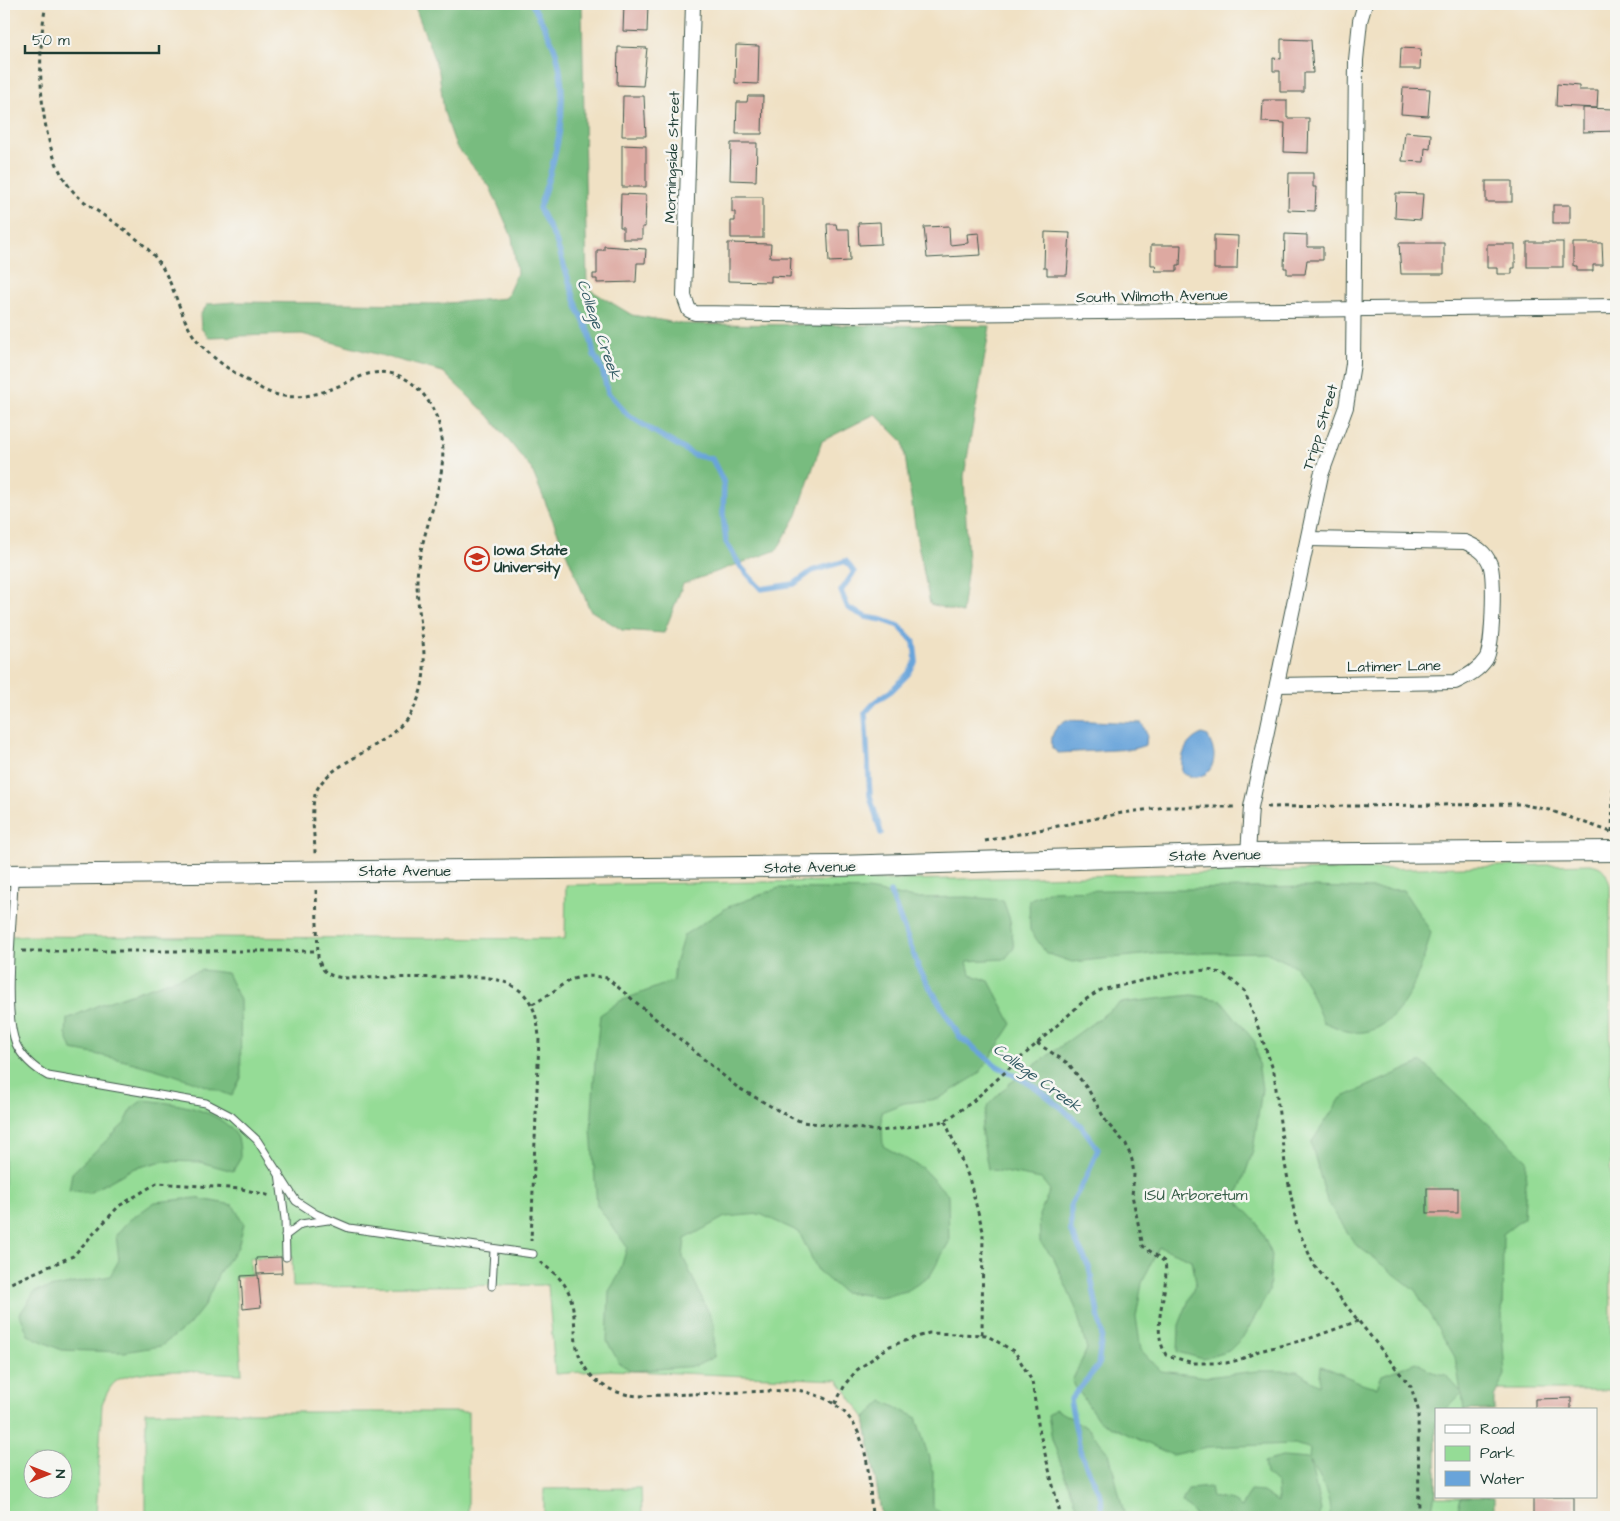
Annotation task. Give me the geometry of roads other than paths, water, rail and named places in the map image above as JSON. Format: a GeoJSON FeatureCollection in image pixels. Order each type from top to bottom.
{"type":"FeatureCollection","features":[{"type":"Feature","properties":{"kind":"street","name":"Morningside Street"},"geometry":{"type":"LineString","coordinates":[[689,310],[684,296],[693,4]]}},
{"type":"Feature","properties":{"kind":"street","name":"Tripp Street"},"geometry":{"type":"LineString","coordinates":[[1248,854],[1251,807],[1321,475],[1346,408],[1350,388],[1354,309],[1356,60],[1360,21],[1365,4]]}},
{"type":"Feature","properties":{"kind":"street","name":"South Wilmoth Avenue"},"geometry":{"type":"LineString","coordinates":[[689,310],[704,314],[859,315],[1616,306]]}},
{"type":"Feature","properties":{"kind":"street","name":"Latimer Lane"},"geometry":{"type":"LineString","coordinates":[[1277,685],[1455,682],[1476,671],[1487,658],[1492,641],[1490,564],[1482,551],[1465,542],[1308,539]]}},
{"type":"Feature","properties":{"kind":"street","name":"State Avenue"},"geometry":{"type":"LineString","coordinates":[[9,875],[837,866],[1248,854],[1615,839]]}},
{"type":"Feature","properties":{"kind":"lane"},"geometry":{"type":"LineString","coordinates":[[9,875],[12,951],[9,1011],[16,1044],[30,1066],[48,1076],[206,1103],[231,1116],[257,1140],[278,1170],[296,1201],[349,1228],[533,1254]]}},
{"type":"Feature","properties":{"kind":"lane"},"geometry":{"type":"LineString","coordinates":[[278,1170],[286,1257]]}},
{"type":"Feature","properties":{"kind":"lane"},"geometry":{"type":"LineString","coordinates":[[285,1236],[301,1224],[331,1220]]}},
{"type":"Feature","properties":{"kind":"lane"},"geometry":{"type":"LineString","coordinates":[[492,1286],[494,1250]]}},
{"type":"Feature","properties":{"kind":"water"},"geometry":{"type":"Polygon","coordinates":[[[1066,720],[1142,723],[1147,735],[1146,745],[1133,749],[1058,753],[1052,748],[1053,735],[1056,728],[1066,720]]]}},
{"type":"Feature","properties":{"kind":"water"},"geometry":{"type":"Polygon","coordinates":[[[1202,734],[1208,736],[1213,750],[1214,755],[1211,768],[1199,777],[1188,776],[1182,773],[1183,755],[1191,741],[1202,734]]]}},
{"type":"Feature","properties":{"kind":"waterway","name":"College Creek"},"geometry":{"type":"LineString","coordinates":[[532,4],[555,49],[561,75],[562,94],[562,114],[556,152],[539,208],[556,241],[579,312],[589,331],[594,355],[602,369],[608,393],[628,415],[653,431],[694,455],[712,459],[724,483],[723,513],[726,542],[741,567],[761,589],[794,584],[812,571],[846,561],[854,572],[841,591],[848,608],[866,617],[883,620],[899,626],[914,642],[916,661],[908,674],[865,713],[870,796],[881,833]]}},
{"type":"Feature","properties":{"kind":"waterway","name":"College Creek"},"geometry":{"type":"LineString","coordinates":[[890,892],[920,971],[960,1037],[997,1066],[1034,1086],[1062,1108],[1082,1127],[1098,1149],[1086,1178],[1071,1204],[1071,1232],[1089,1267],[1102,1334],[1098,1366],[1070,1400],[1081,1454],[1101,1497],[1102,1517]]}},
{"type":"Feature","properties":{"kind":"place","name":"Iowa State University"},"geometry":{"type":"Point","coordinates":[477,559]}},
{"type":"Feature","properties":{"kind":"park label","name":"ISU Arboretum"},"geometry":{"type":"Point","coordinates":[1196,1195]}}]}
